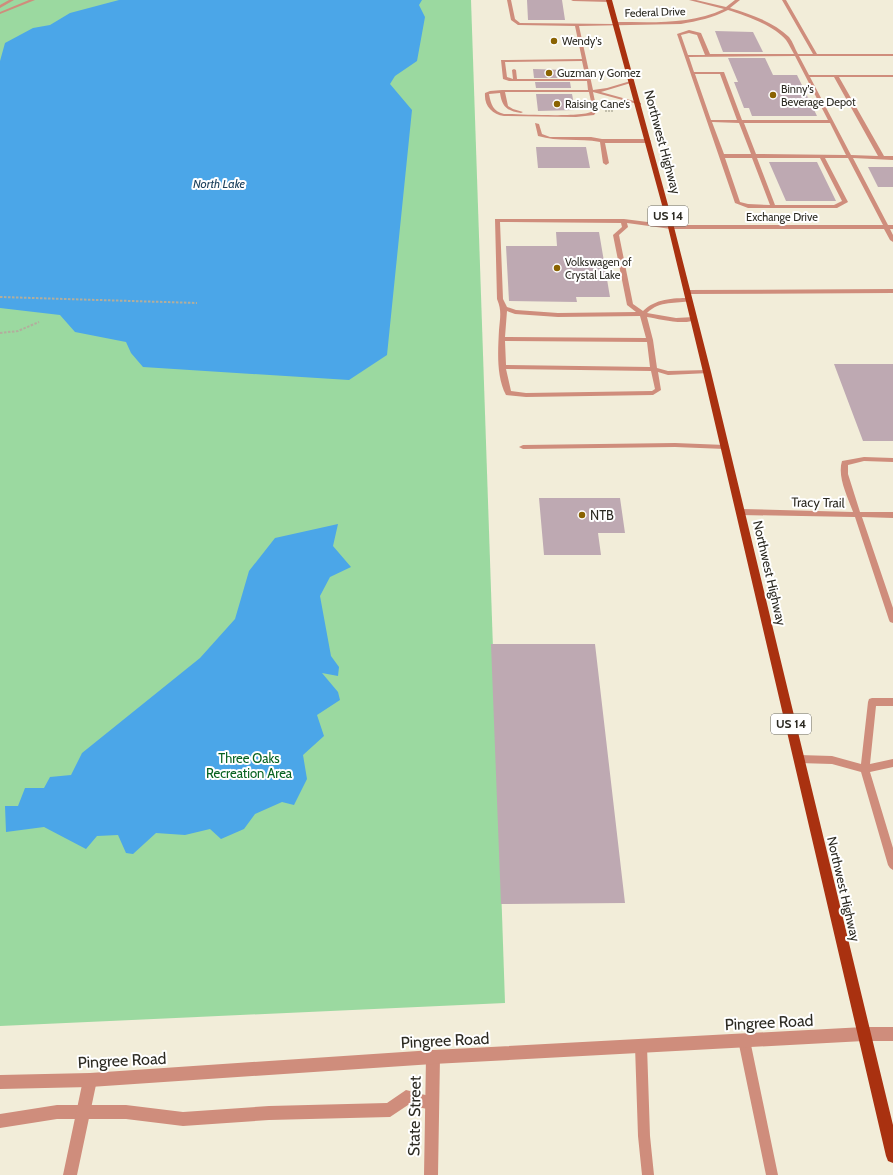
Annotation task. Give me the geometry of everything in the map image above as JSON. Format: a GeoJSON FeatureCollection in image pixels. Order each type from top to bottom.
{"type":"FeatureCollection","features":[{"type":"Feature","properties":{"kind":"main road","name":"Northwest Highway"},"geometry":{"type":"LineString","coordinates":[[609,1],[639,104],[742,512],[893,1156]]}},
{"type":"Feature","properties":{"kind":"street","name":"Pingree Road"},"geometry":{"type":"LineString","coordinates":[[0,1082],[90,1080],[433,1057],[864,1034],[893,1034]]}},
{"type":"Feature","properties":{"kind":"street","name":"State Street"},"geometry":{"type":"LineString","coordinates":[[431,1175],[433,1057]]}},
{"type":"Feature","properties":{"kind":"street"},"geometry":{"type":"LineString","coordinates":[[70,1175],[90,1080]]}},
{"type":"Feature","properties":{"kind":"street"},"geometry":{"type":"LineString","coordinates":[[0,1121],[57,1112],[126,1112],[183,1119],[269,1113],[390,1110],[406,1097],[432,1103]]}},
{"type":"Feature","properties":{"kind":"lane"},"geometry":{"type":"LineString","coordinates":[[0,7],[12,0],[22,4]]}},
{"type":"Feature","properties":{"kind":"lane"},"geometry":{"type":"LineString","coordinates":[[0,13],[33,0]]}},
{"type":"Feature","properties":{"kind":"lane","name":"Federal Drive"},"geometry":{"type":"LineString","coordinates":[[509,0],[513,20],[519,24],[577,25],[656,23],[691,20],[717,14],[728,9],[738,0]]}},
{"type":"Feature","properties":{"kind":"lane"},"geometry":{"type":"LineString","coordinates":[[573,0],[609,1]]}},
{"type":"Feature","properties":{"kind":"lane"},"geometry":{"type":"LineString","coordinates":[[691,0],[728,9],[751,17],[773,27],[788,39],[893,240]]}},
{"type":"Feature","properties":{"kind":"lane"},"geometry":{"type":"LineString","coordinates":[[784,0],[816,55]]}},
{"type":"Feature","properties":{"kind":"lane"},"geometry":{"type":"LineString","coordinates":[[577,25],[588,80],[593,91],[594,111],[592,114],[531,116],[497,114],[491,110],[487,94],[490,92],[593,91],[616,87],[632,81]]}},
{"type":"Feature","properties":{"kind":"lane"},"geometry":{"type":"LineString","coordinates":[[708,56],[699,34],[694,32],[684,32],[679,34],[738,203],[748,206],[835,207],[845,202],[822,156]]}},
{"type":"Feature","properties":{"kind":"lane"},"geometry":{"type":"LineString","coordinates":[[686,56],[893,55]]}},
{"type":"Feature","properties":{"kind":"lane"},"geometry":{"type":"LineString","coordinates":[[513,60],[515,80]]}},
{"type":"Feature","properties":{"kind":"lane"},"geometry":{"type":"LineString","coordinates":[[584,60],[503,61],[505,78],[515,80],[588,80]]}},
{"type":"Feature","properties":{"kind":"lane"},"geometry":{"type":"LineString","coordinates":[[692,73],[722,73],[773,206]]}},
{"type":"Feature","properties":{"kind":"lane"},"geometry":{"type":"LineString","coordinates":[[808,76],[893,76]]}},
{"type":"Feature","properties":{"kind":"lane"},"geometry":{"type":"LineString","coordinates":[[836,76],[882,158]]}},
{"type":"Feature","properties":{"kind":"lane"},"geometry":{"type":"LineString","coordinates":[[502,91],[503,104],[506,107],[516,111],[529,113],[581,113],[587,115]]}},
{"type":"Feature","properties":{"kind":"lane"},"geometry":{"type":"LineString","coordinates":[[593,91],[639,104]]}},
{"type":"Feature","properties":{"kind":"lane"},"geometry":{"type":"LineString","coordinates":[[709,121],[832,122]]}},
{"type":"Feature","properties":{"kind":"lane"},"geometry":{"type":"LineString","coordinates":[[537,124],[540,135],[544,137],[591,139],[602,141],[648,141]]}},
{"type":"Feature","properties":{"kind":"lane"},"geometry":{"type":"LineString","coordinates":[[602,141],[606,163]]}},
{"type":"Feature","properties":{"kind":"lane"},"geometry":{"type":"LineString","coordinates":[[722,156],[893,158]]}},
{"type":"Feature","properties":{"kind":"lane","name":"Exchange Drive"},"geometry":{"type":"LineString","coordinates":[[504,308],[500,299],[497,220],[624,221],[671,227],[893,227]]}},
{"type":"Feature","properties":{"kind":"lane"},"geometry":{"type":"LineString","coordinates":[[624,221],[625,227],[616,235],[630,305],[643,314],[650,340],[658,390],[652,393],[526,395],[508,393],[504,385],[503,367],[504,308],[515,312],[558,315],[643,314],[676,320],[694,319]]}},
{"type":"Feature","properties":{"kind":"lane"},"geometry":{"type":"LineString","coordinates":[[643,314],[648,308],[688,296],[893,291]]}},
{"type":"Feature","properties":{"kind":"lane"},"geometry":{"type":"LineString","coordinates":[[503,339],[650,340]]}},
{"type":"Feature","properties":{"kind":"lane"},"geometry":{"type":"LineString","coordinates":[[503,367],[654,368],[668,373],[707,372]]}},
{"type":"Feature","properties":{"kind":"lane"},"geometry":{"type":"LineString","coordinates":[[523,447],[675,445],[725,447]]}},
{"type":"Feature","properties":{"kind":"lane"},"geometry":{"type":"LineString","coordinates":[[893,460],[864,459],[845,463],[844,474],[893,620]]}},
{"type":"Feature","properties":{"kind":"lane","name":"Tracy Trail"},"geometry":{"type":"LineString","coordinates":[[742,512],[893,515]]}},
{"type":"Feature","properties":{"kind":"lane"},"geometry":{"type":"LineString","coordinates":[[893,702],[872,702],[865,769],[893,865]]}},
{"type":"Feature","properties":{"kind":"lane"},"geometry":{"type":"LineString","coordinates":[[799,759],[832,760],[865,769],[893,763]]}},
{"type":"Feature","properties":{"kind":"lane"},"geometry":{"type":"LineString","coordinates":[[744,1040],[772,1175]]}},
{"type":"Feature","properties":{"kind":"lane"},"geometry":{"type":"LineString","coordinates":[[641,1046],[644,1136],[648,1175]]}},
{"type":"Feature","properties":{"kind":"path"},"geometry":{"type":"LineString","coordinates":[[0,297],[197,303]]}},
{"type":"Feature","properties":{"kind":"path"},"geometry":{"type":"LineString","coordinates":[[0,333],[18,331],[39,322]]}},
{"type":"Feature","properties":{"kind":"green space","name":"Three Oaks Recreation Area"},"geometry":{"type":"Polygon","coordinates":[[[0,0],[471,0],[505,1003],[0,1026],[0,0]]]}},
{"type":"Feature","properties":{"kind":"water","name":"North Lake"},"geometry":{"type":"Polygon","coordinates":[[[119,0],[422,0],[419,5],[425,17],[417,61],[395,76],[390,84],[412,110],[387,355],[349,380],[143,367],[131,353],[126,342],[75,332],[60,315],[0,308],[0,61],[5,43],[33,28],[50,25],[70,13],[119,0]]]}},
{"type":"Feature","properties":{"kind":"water"},"geometry":{"type":"Polygon","coordinates":[[[338,524],[333,546],[351,567],[330,577],[320,596],[331,656],[339,667],[338,676],[322,673],[338,692],[340,700],[317,715],[324,736],[303,755],[307,779],[294,805],[282,802],[255,814],[244,829],[221,839],[210,829],[185,835],[156,833],[133,854],[126,853],[118,835],[97,836],[86,849],[44,827],[6,832],[5,806],[18,806],[25,788],[44,788],[50,777],[71,775],[82,753],[200,658],[235,619],[249,571],[275,538],[338,524]]]}},
{"type":"Feature","properties":{"kind":"building"},"geometry":{"type":"Polygon","coordinates":[[[527,0],[562,0],[565,20],[528,20],[527,0]]]}},
{"type":"Feature","properties":{"kind":"building"},"geometry":{"type":"Polygon","coordinates":[[[715,31],[753,32],[763,52],[723,52],[715,31]]]}},
{"type":"Feature","properties":{"kind":"building","name":"Binny's Beverage Depot"},"geometry":{"type":"Polygon","coordinates":[[[728,58],[765,58],[773,75],[797,75],[817,116],[752,116],[749,108],[744,108],[734,82],[738,82],[728,58]]]}},
{"type":"Feature","properties":{"kind":"building","name":"Guzman y Gomez"},"geometry":{"type":"Polygon","coordinates":[[[533,69],[568,70],[569,78],[534,78],[533,69]]]}},
{"type":"Feature","properties":{"kind":"building"},"geometry":{"type":"Polygon","coordinates":[[[535,82],[570,82],[571,88],[536,88],[535,82]]]}},
{"type":"Feature","properties":{"kind":"building"},"geometry":{"type":"Polygon","coordinates":[[[536,94],[572,94],[575,110],[538,111],[536,94]]]}},
{"type":"Feature","properties":{"kind":"building"},"geometry":{"type":"Polygon","coordinates":[[[536,147],[586,147],[590,168],[538,168],[536,147]]]}},
{"type":"Feature","properties":{"kind":"building"},"geometry":{"type":"Polygon","coordinates":[[[769,162],[817,162],[836,201],[786,201],[769,162]]]}},
{"type":"Feature","properties":{"kind":"building"},"geometry":{"type":"Polygon","coordinates":[[[868,167],[893,167],[893,187],[878,187],[868,167]]]}},
{"type":"Feature","properties":{"kind":"building"},"geometry":{"type":"Polygon","coordinates":[[[556,232],[599,232],[610,297],[576,297],[577,302],[509,301],[506,246],[557,246],[556,232]]]}},
{"type":"Feature","properties":{"kind":"building"},"geometry":{"type":"Polygon","coordinates":[[[834,364],[893,364],[893,441],[863,441],[834,364]]]}},
{"type":"Feature","properties":{"kind":"building","name":"NTB"},"geometry":{"type":"Polygon","coordinates":[[[539,498],[620,498],[625,533],[598,533],[601,555],[544,555],[539,498]]]}},
{"type":"Feature","properties":{"kind":"building"},"geometry":{"type":"Polygon","coordinates":[[[491,644],[595,644],[625,903],[501,904],[491,644]]]}},
{"type":"Feature","properties":{"kind":"place","name":"Wendy's"},"geometry":{"type":"Point","coordinates":[554,41]}},
{"type":"Feature","properties":{"kind":"place","name":"Guzman y Gomez"},"geometry":{"type":"Point","coordinates":[549,73]}},
{"type":"Feature","properties":{"kind":"place","name":"Binny's Beverage Depot"},"geometry":{"type":"Point","coordinates":[773,95]}},
{"type":"Feature","properties":{"kind":"place","name":"Raising Cane's"},"geometry":{"type":"Point","coordinates":[557,104]}},
{"type":"Feature","properties":{"kind":"place","name":"Volkswagen of Crystal Lake"},"geometry":{"type":"Point","coordinates":[557,268]}},
{"type":"Feature","properties":{"kind":"place","name":"NTB"},"geometry":{"type":"Point","coordinates":[582,515]}}]}
